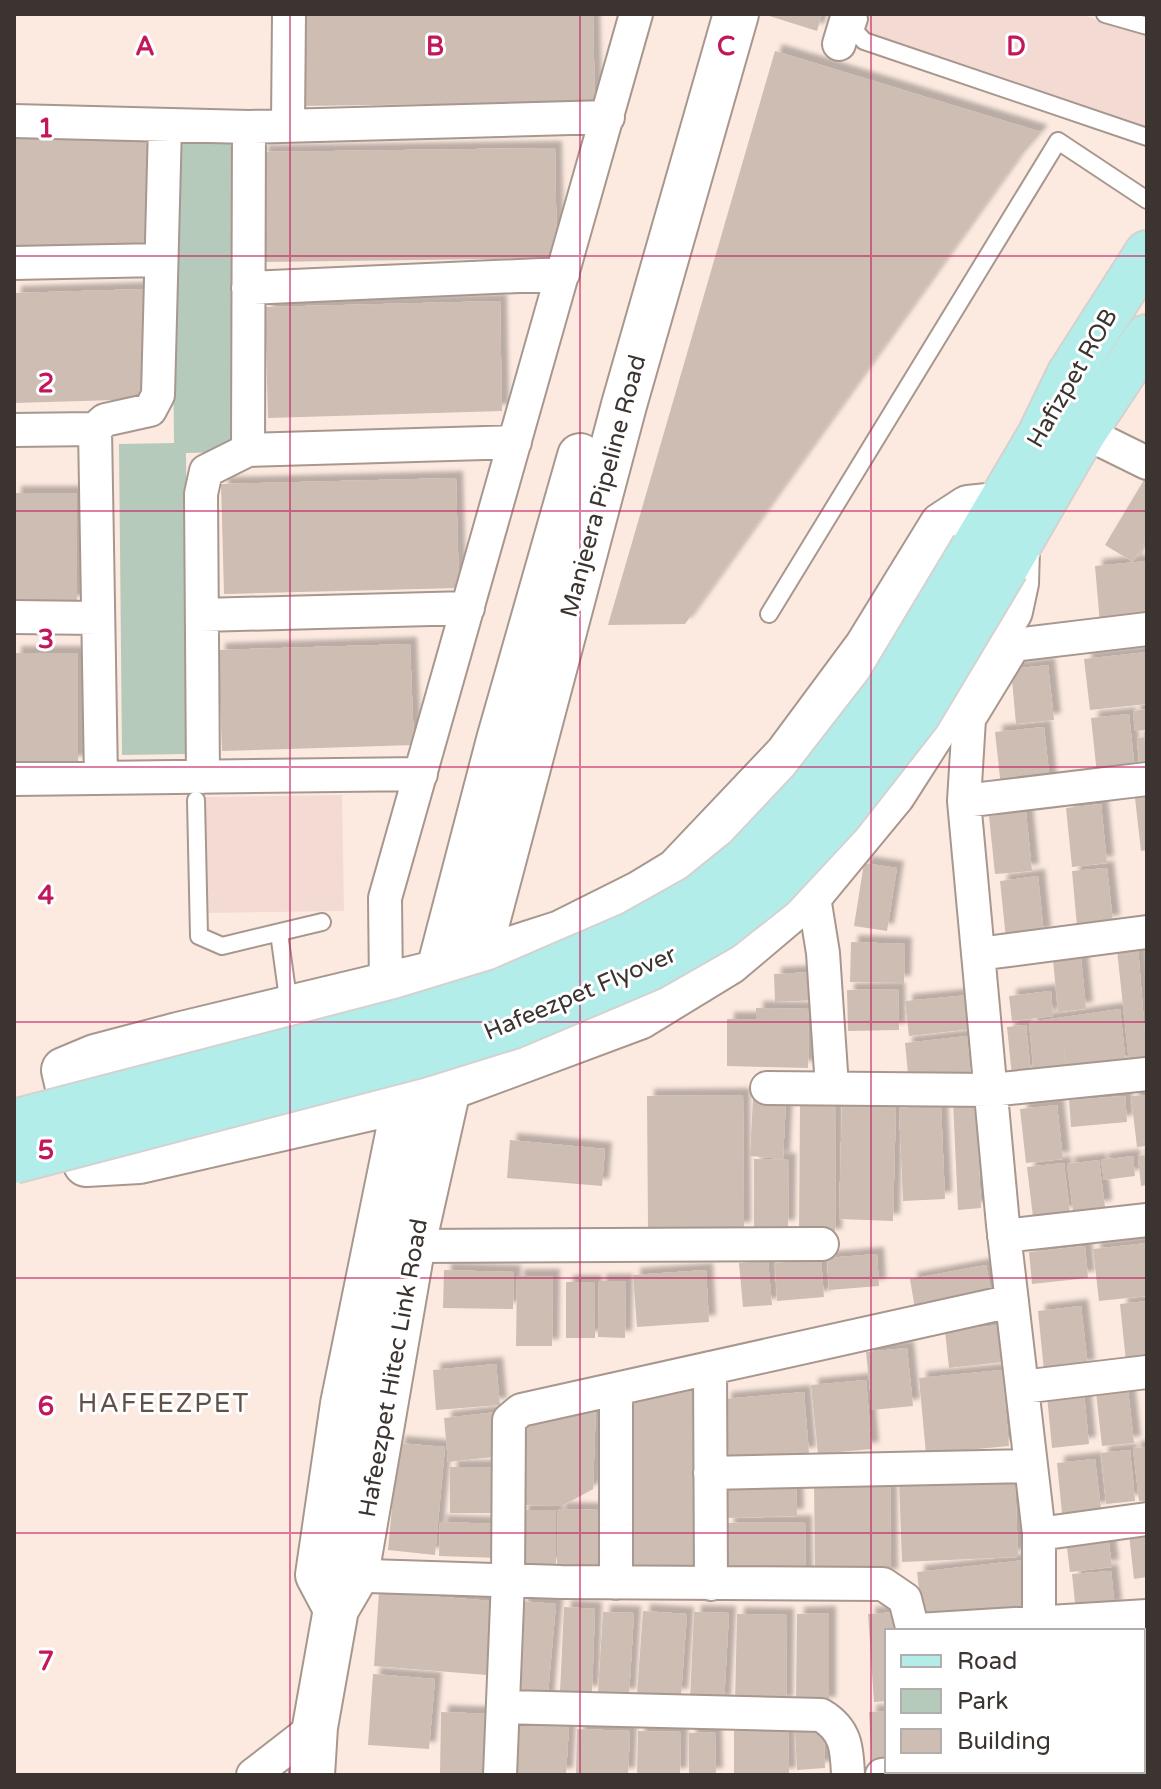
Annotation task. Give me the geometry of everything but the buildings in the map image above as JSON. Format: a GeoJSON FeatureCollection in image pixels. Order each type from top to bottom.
{"type":"FeatureCollection","features":[{"type":"Feature","properties":{"kind":"main road","name":"Manjeera Pipeline Road"},"geometry":{"type":"LineString","coordinates":[[458,966],[711,14]]}},
{"type":"Feature","properties":{"kind":"main road","name":"Manjeera Pipeline Road"},"geometry":{"type":"LineString","coordinates":[[458,966],[458,903],[736,14]]}},
{"type":"Feature","properties":{"kind":"main road","name":"Hafizpet ROB"},"geometry":{"type":"LineString","coordinates":[[998,505],[1040,435],[1069,375],[1147,253]]}},
{"type":"Feature","properties":{"kind":"main road"},"geometry":{"type":"LineString","coordinates":[[448,1088],[639,1017],[729,962],[813,891],[893,794],[1010,611],[999,554],[1147,337]]}},
{"type":"Feature","properties":{"kind":"main road","name":"Hafeezpet Flyover"},"geometry":{"type":"LineString","coordinates":[[14,1161],[416,1056],[513,1026],[650,968],[720,928],[772,887],[839,815],[918,714],[999,554],[998,505]]}},
{"type":"Feature","properties":{"kind":"main road"},"geometry":{"type":"LineString","coordinates":[[405,1100],[139,1161],[86,1164],[64,1070],[95,1057],[386,986],[561,933],[677,871],[787,755],[867,647],[942,525],[968,508],[998,505]]}},
{"type":"Feature","properties":{"kind":"main road","name":"Hafeezpet Flyover"},"geometry":{"type":"LineString","coordinates":[[14,1122],[393,1023],[501,991],[633,934],[699,897],[746,859],[811,790],[999,554]]}},
{"type":"Feature","properties":{"kind":"main road"},"geometry":{"type":"LineString","coordinates":[[337,1586],[343,1404],[405,1100],[458,966]]}},
{"type":"Feature","properties":{"kind":"main road","name":"Hafeezpet Hitec Link Road"},"geometry":{"type":"LineString","coordinates":[[312,1775],[315,1727],[337,1586],[448,1088],[458,966]]}},
{"type":"Feature","properties":{"kind":"street"},"geometry":{"type":"LineString","coordinates":[[288,124],[289,14]]}},
{"type":"Feature","properties":{"kind":"street"},"geometry":{"type":"LineString","coordinates":[[386,986],[385,898],[636,14]]}},
{"type":"Feature","properties":{"kind":"street"},"geometry":{"type":"LineString","coordinates":[[14,121],[249,127],[608,117]]}},
{"type":"Feature","properties":{"kind":"street"},"geometry":{"type":"LineString","coordinates":[[14,430],[95,429],[105,420],[150,410],[158,395],[165,125]]}},
{"type":"Feature","properties":{"kind":"street"},"geometry":{"type":"LineString","coordinates":[[248,450],[249,127]]}},
{"type":"Feature","properties":{"kind":"street"},"geometry":{"type":"LineString","coordinates":[[14,263],[161,260]]}},
{"type":"Feature","properties":{"kind":"street"},"geometry":{"type":"LineString","coordinates":[[248,288],[563,274]]}},
{"type":"Feature","properties":{"kind":"street"},"geometry":{"type":"LineString","coordinates":[[95,429],[101,778]]}},
{"type":"Feature","properties":{"kind":"street"},"geometry":{"type":"LineString","coordinates":[[1084,432],[1147,463]]}},
{"type":"Feature","properties":{"kind":"street"},"geometry":{"type":"LineString","coordinates":[[199,788],[201,494],[206,471],[248,450],[515,442]]}},
{"type":"Feature","properties":{"kind":"street"},"geometry":{"type":"LineString","coordinates":[[202,615],[468,608]]}},
{"type":"Feature","properties":{"kind":"street"},"geometry":{"type":"LineString","coordinates":[[14,617],[98,618]]}},
{"type":"Feature","properties":{"kind":"street"},"geometry":{"type":"LineString","coordinates":[[1039,1626],[1039,1534],[1004,1236],[964,801],[969,719],[1014,645],[1147,629]]}},
{"type":"Feature","properties":{"kind":"street"},"geometry":{"type":"LineString","coordinates":[[14,779],[101,778],[199,788],[421,774]]}},
{"type":"Feature","properties":{"kind":"street"},"geometry":{"type":"LineString","coordinates":[[964,801],[1147,779]]}},
{"type":"Feature","properties":{"kind":"street"},"geometry":{"type":"LineString","coordinates":[[813,891],[823,953],[832,1087]]}},
{"type":"Feature","properties":{"kind":"street"},"geometry":{"type":"LineString","coordinates":[[978,954],[1147,932]]}},
{"type":"Feature","properties":{"kind":"street"},"geometry":{"type":"LineString","coordinates":[[767,1088],[991,1090],[1147,1074]]}},
{"type":"Feature","properties":{"kind":"street"},"geometry":{"type":"LineString","coordinates":[[1004,1236],[1147,1220]]}},
{"type":"Feature","properties":{"kind":"street"},"geometry":{"type":"LineString","coordinates":[[412,1249],[429,1246],[822,1244]]}},
{"type":"Feature","properties":{"kind":"street"},"geometry":{"type":"LineString","coordinates":[[500,1775],[508,1580],[509,1420],[521,1410],[1012,1301]]}},
{"type":"Feature","properties":{"kind":"street"},"geometry":{"type":"LineString","coordinates":[[710,1368],[711,1584]]}},
{"type":"Feature","properties":{"kind":"street"},"geometry":{"type":"LineString","coordinates":[[1022,1387],[1147,1372]]}},
{"type":"Feature","properties":{"kind":"street"},"geometry":{"type":"LineString","coordinates":[[616,1389],[616,1583]]}},
{"type":"Feature","properties":{"kind":"street"},"geometry":{"type":"LineString","coordinates":[[710,1473],[1031,1466]]}},
{"type":"Feature","properties":{"kind":"street"},"geometry":{"type":"LineString","coordinates":[[1039,1534],[1147,1519]]}},
{"type":"Feature","properties":{"kind":"street"},"geometry":{"type":"LineString","coordinates":[[337,1586],[508,1580],[883,1584],[905,1599],[911,1623],[917,1629]]}},
{"type":"Feature","properties":{"kind":"street"},"geometry":{"type":"LineString","coordinates":[[948,1629],[1039,1626],[1147,1616]]}},
{"type":"Feature","properties":{"kind":"street"},"geometry":{"type":"LineString","coordinates":[[503,1707],[821,1715],[833,1723],[847,1743],[848,1775]]}},
{"type":"Feature","properties":{"kind":"street"},"geometry":{"type":"LineString","coordinates":[[253,1775],[315,1727]]}},
{"type":"Feature","properties":{"kind":"lane"},"geometry":{"type":"LineString","coordinates":[[861,14],[855,31],[864,41],[1147,137]]}},
{"type":"Feature","properties":{"kind":"lane"},"geometry":{"type":"LineString","coordinates":[[1105,14],[1147,26]]}},
{"type":"Feature","properties":{"kind":"lane"},"geometry":{"type":"LineString","coordinates":[[769,614],[1058,141],[1147,200]]}},
{"type":"Feature","properties":{"kind":"lane"},"geometry":{"type":"LineString","coordinates":[[199,788],[199,936],[222,946],[322,922]]}},
{"type":"Feature","properties":{"kind":"lane"},"geometry":{"type":"LineString","coordinates":[[279,933],[290,1009]]}},
{"type":"Feature","properties":{"kind":"shaded area"},"geometry":{"type":"Polygon","coordinates":[[[867,14],[1080,14],[1147,35],[1147,131],[861,36],[867,14]]]}},
{"type":"Feature","properties":{"kind":"shaded area"},"geometry":{"type":"Polygon","coordinates":[[[342,795],[344,911],[205,913],[204,797],[342,795]]]}},
{"type":"Feature","properties":{"kind":"green space"},"geometry":{"type":"Polygon","coordinates":[[[171,144],[234,144],[237,452],[186,453],[189,754],[122,755],[119,444],[174,443],[171,144]]]}},
{"type":"Feature","properties":{"kind":"district","name":"HAFEEZPET"},"geometry":{"type":"Point","coordinates":[164,1403]}}]}
